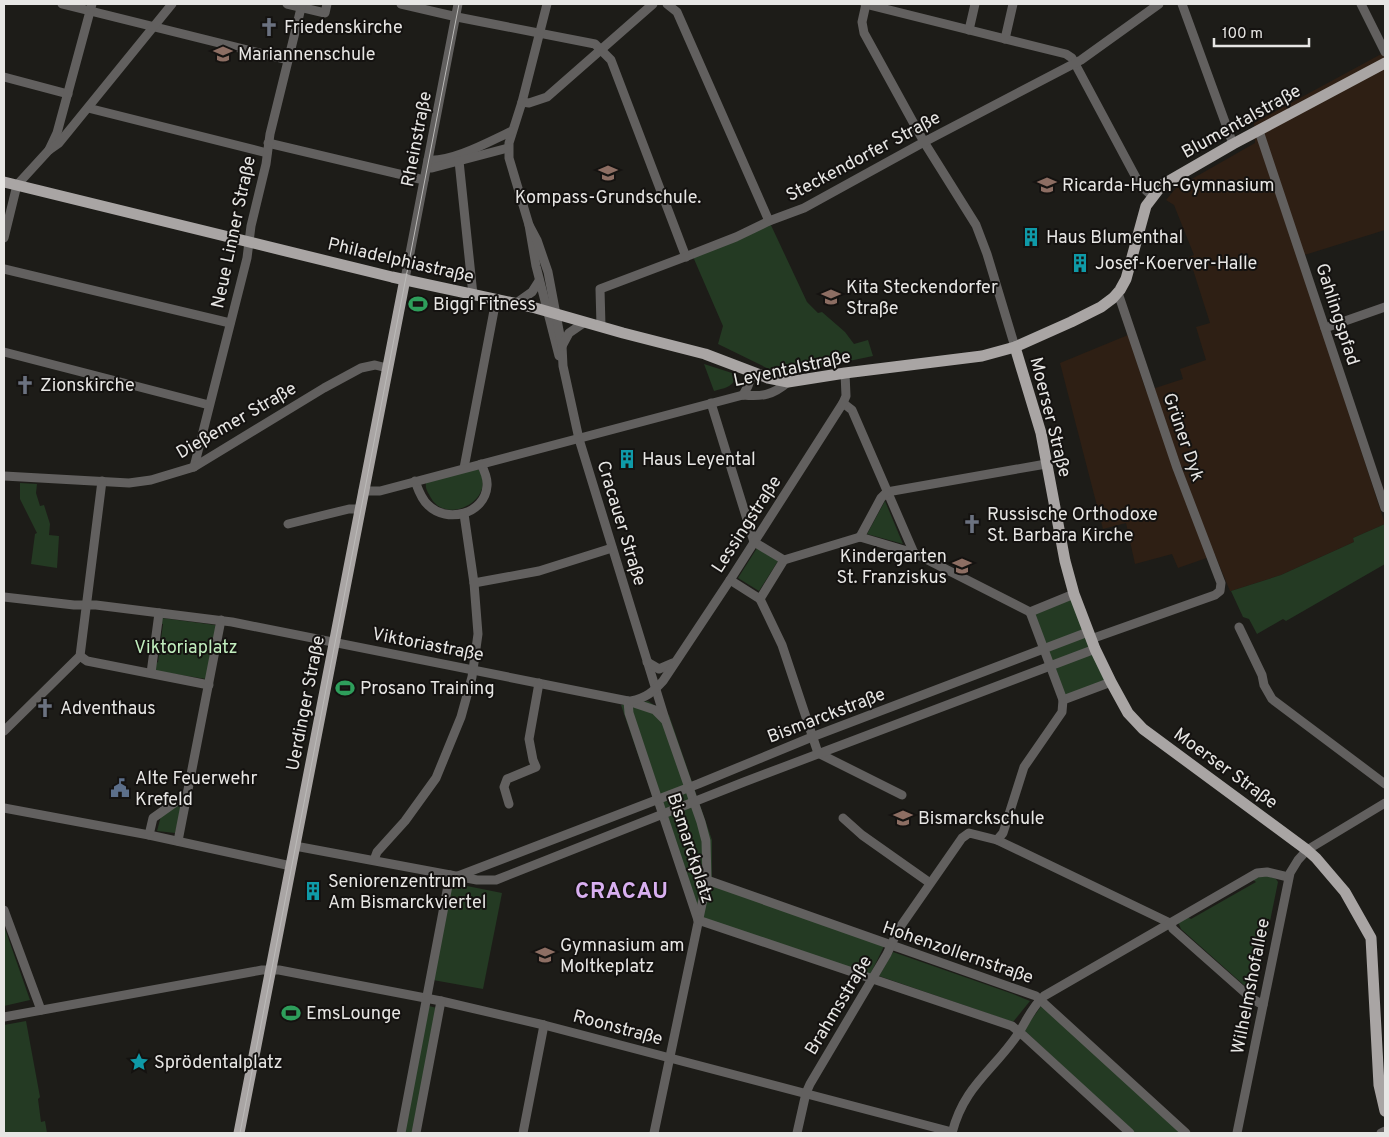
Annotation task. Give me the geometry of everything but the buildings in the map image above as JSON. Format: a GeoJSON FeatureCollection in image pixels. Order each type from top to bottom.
{"type":"FeatureCollection","features":[{"type":"Feature","properties":{"kind":"main road","name":"Blumentalstraße"},"geometry":{"type":"LineString","coordinates":[[1015,347],[1101,306],[1118,293],[1126,279],[1144,214],[1152,196],[1162,185],[1233,144],[1385,63]]}},
{"type":"Feature","properties":{"kind":"main road","name":"Philadelphiastraße"},"geometry":{"type":"LineString","coordinates":[[4,182],[249,242],[551,312],[705,354],[768,378],[788,382]]}},
{"type":"Feature","properties":{"kind":"main road","name":"Uerdinger Straße"},"geometry":{"type":"LineString","coordinates":[[240,1133],[405,279]]}},
{"type":"Feature","properties":{"kind":"main road","name":"Leyentalstraße"},"geometry":{"type":"LineString","coordinates":[[788,382],[982,356],[1015,347]]}},
{"type":"Feature","properties":{"kind":"main road","name":"Moerser Straße"},"geometry":{"type":"LineString","coordinates":[[1015,347],[1036,414],[1065,561],[1074,594],[1111,682],[1128,713],[1143,729],[1316,858],[1345,892],[1371,938],[1379,1085],[1385,1111]]}},
{"type":"Feature","properties":{"kind":"street"},"geometry":{"type":"LineString","coordinates":[[62,4],[91,7],[154,26],[288,60]]}},
{"type":"Feature","properties":{"kind":"street"},"geometry":{"type":"LineString","coordinates":[[4,238],[18,185],[49,150],[59,143],[172,4]]}},
{"type":"Feature","properties":{"kind":"street"},"geometry":{"type":"LineString","coordinates":[[287,4],[324,13],[327,4]]}},
{"type":"Feature","properties":{"kind":"street"},"geometry":{"type":"LineString","coordinates":[[401,4],[456,17],[595,44],[602,48],[611,60],[686,257]]}},
{"type":"Feature","properties":{"kind":"street","name":"Rheinstraße"},"geometry":{"type":"LineString","coordinates":[[405,279],[458,4]]}},
{"type":"Feature","properties":{"kind":"street"},"geometry":{"type":"LineString","coordinates":[[548,4],[508,148],[509,158],[529,225],[539,281],[551,312]]}},
{"type":"Feature","properties":{"kind":"street"},"geometry":{"type":"LineString","coordinates":[[522,102],[529,103],[547,97],[653,4]]}},
{"type":"Feature","properties":{"kind":"street"},"geometry":{"type":"LineString","coordinates":[[667,4],[677,12],[769,221]]}},
{"type":"Feature","properties":{"kind":"street"},"geometry":{"type":"LineString","coordinates":[[865,4],[1066,54],[1072,58],[1140,185],[1152,196]]}},
{"type":"Feature","properties":{"kind":"street","name":"Moerser Straße"},"geometry":{"type":"LineString","coordinates":[[865,4],[862,22],[864,33],[924,142],[976,224],[1015,347]]}},
{"type":"Feature","properties":{"kind":"street"},"geometry":{"type":"LineString","coordinates":[[969,30],[975,4]]}},
{"type":"Feature","properties":{"kind":"street"},"geometry":{"type":"LineString","coordinates":[[1004,39],[1013,4]]}},
{"type":"Feature","properties":{"kind":"street","name":"Steckendorfer Straße"},"geometry":{"type":"LineString","coordinates":[[601,326],[600,289],[686,257],[804,208],[924,142],[1081,60],[1159,4]]}},
{"type":"Feature","properties":{"kind":"street"},"geometry":{"type":"LineString","coordinates":[[1182,4],[1233,144]]}},
{"type":"Feature","properties":{"kind":"street"},"geometry":{"type":"LineString","coordinates":[[1361,4],[1385,52]]}},
{"type":"Feature","properties":{"kind":"street","name":"Neue Linner Straße"},"geometry":{"type":"LineString","coordinates":[[194,467],[247,258],[268,143],[301,6]]}},
{"type":"Feature","properties":{"kind":"street"},"geometry":{"type":"LineString","coordinates":[[49,150],[57,133],[91,7]]}},
{"type":"Feature","properties":{"kind":"street"},"geometry":{"type":"LineString","coordinates":[[4,77],[68,94]]}},
{"type":"Feature","properties":{"kind":"street"},"geometry":{"type":"LineString","coordinates":[[88,108],[267,153]]}},
{"type":"Feature","properties":{"kind":"street"},"geometry":{"type":"LineString","coordinates":[[508,148],[432,168],[428,164],[465,152],[512,131]]}},
{"type":"Feature","properties":{"kind":"street","name":"Gahlingspfad"},"geometry":{"type":"LineString","coordinates":[[1259,131],[1385,508]]}},
{"type":"Feature","properties":{"kind":"street"},"geometry":{"type":"LineString","coordinates":[[268,143],[424,180]]}},
{"type":"Feature","properties":{"kind":"street"},"geometry":{"type":"LineString","coordinates":[[459,161],[473,295]]}},
{"type":"Feature","properties":{"kind":"street"},"geometry":{"type":"LineString","coordinates":[[529,225],[546,265],[551,312]]}},
{"type":"Feature","properties":{"kind":"street"},"geometry":{"type":"LineString","coordinates":[[4,269],[230,323]]}},
{"type":"Feature","properties":{"kind":"street"},"geometry":{"type":"LineString","coordinates":[[515,304],[532,292],[539,281]]}},
{"type":"Feature","properties":{"kind":"street","name":"Grüner Dyk"},"geometry":{"type":"LineString","coordinates":[[1092,640],[1215,595],[1220,591],[1221,583],[1176,468],[1118,293]]}},
{"type":"Feature","properties":{"kind":"street"},"geometry":{"type":"LineString","coordinates":[[464,468],[496,300]]}},
{"type":"Feature","properties":{"kind":"street"},"geometry":{"type":"LineString","coordinates":[[1325,328],[1385,307]]}},
{"type":"Feature","properties":{"kind":"street","name":"Cracauer Straße"},"geometry":{"type":"LineString","coordinates":[[551,312],[562,346],[563,366]]}},
{"type":"Feature","properties":{"kind":"street","name":"Cracauer Straße"},"geometry":{"type":"LineString","coordinates":[[551,312],[556,347],[563,366],[579,439],[656,689]]}},
{"type":"Feature","properties":{"kind":"street"},"geometry":{"type":"LineString","coordinates":[[562,346],[569,333],[586,322]]}},
{"type":"Feature","properties":{"kind":"street"},"geometry":{"type":"LineString","coordinates":[[4,352],[209,405]]}},
{"type":"Feature","properties":{"kind":"street","name":"Dießemer Straße"},"geometry":{"type":"LineString","coordinates":[[4,476],[129,483],[151,480],[194,467],[361,368],[375,366],[388,368]]}},
{"type":"Feature","properties":{"kind":"street"},"geometry":{"type":"LineString","coordinates":[[743,395],[753,372]]}},
{"type":"Feature","properties":{"kind":"street"},"geometry":{"type":"LineString","coordinates":[[845,373],[846,396],[843,403],[852,410],[914,553]]}},
{"type":"Feature","properties":{"kind":"street","name":"Leyentalstraße"},"geometry":{"type":"LineString","coordinates":[[363,491],[380,491],[743,395],[759,396],[776,392],[788,382]]}},
{"type":"Feature","properties":{"kind":"street"},"geometry":{"type":"LineString","coordinates":[[711,403],[754,542],[784,560]]}},
{"type":"Feature","properties":{"kind":"street","name":"Lessingstraße"},"geometry":{"type":"LineString","coordinates":[[656,689],[730,580],[843,403]]}},
{"type":"Feature","properties":{"kind":"street"},"geometry":{"type":"LineString","coordinates":[[414,482],[428,506],[448,515],[464,514],[474,509],[483,499],[487,486],[486,476],[481,464]]}},
{"type":"Feature","properties":{"kind":"street"},"geometry":{"type":"LineString","coordinates":[[860,537],[881,498],[887,492],[1046,464]]}},
{"type":"Feature","properties":{"kind":"street"},"geometry":{"type":"LineString","coordinates":[[4,731],[80,656],[102,481]]}},
{"type":"Feature","properties":{"kind":"street"},"geometry":{"type":"LineString","coordinates":[[288,524],[349,509],[360,509]]}},
{"type":"Feature","properties":{"kind":"street"},"geometry":{"type":"LineString","coordinates":[[374,860],[378,852],[405,821],[436,778],[461,717],[473,669],[478,634],[474,583],[464,514]]}},
{"type":"Feature","properties":{"kind":"street"},"geometry":{"type":"LineString","coordinates":[[760,599],[784,560],[860,537],[914,553],[1030,612],[1063,700],[1062,712],[1024,767],[1003,834],[998,840],[1170,923],[1173,929],[1251,998],[1263,1005]]}},
{"type":"Feature","properties":{"kind":"street"},"geometry":{"type":"LineString","coordinates":[[474,583],[539,571],[612,548]]}},
{"type":"Feature","properties":{"kind":"street"},"geometry":{"type":"LineString","coordinates":[[730,580],[760,599],[782,645],[818,753]]}},
{"type":"Feature","properties":{"kind":"street"},"geometry":{"type":"LineString","coordinates":[[1030,612],[1074,594]]}},
{"type":"Feature","properties":{"kind":"street"},"geometry":{"type":"LineString","coordinates":[[4,597],[221,620],[178,841]]}},
{"type":"Feature","properties":{"kind":"street"},"geometry":{"type":"LineString","coordinates":[[151,674],[159,613]]}},
{"type":"Feature","properties":{"kind":"street","name":"Viktoriastraße"},"geometry":{"type":"LineString","coordinates":[[221,620],[628,701],[655,710],[665,719]]}},
{"type":"Feature","properties":{"kind":"street"},"geometry":{"type":"LineString","coordinates":[[1239,627],[1262,675],[1264,685],[1272,698],[1385,784]]}},
{"type":"Feature","properties":{"kind":"street","name":"Bismarckstraße"},"geometry":{"type":"LineString","coordinates":[[454,876],[658,799],[1043,648],[1092,640]]}},
{"type":"Feature","properties":{"kind":"street","name":"Bismarckstraße"},"geometry":{"type":"LineString","coordinates":[[295,846],[454,876],[484,881],[496,880],[663,813],[1049,665],[1092,640]]}},
{"type":"Feature","properties":{"kind":"street"},"geometry":{"type":"LineString","coordinates":[[80,656],[87,661],[209,685]]}},
{"type":"Feature","properties":{"kind":"street"},"geometry":{"type":"LineString","coordinates":[[647,662],[659,669],[675,662]]}},
{"type":"Feature","properties":{"kind":"street"},"geometry":{"type":"LineString","coordinates":[[1063,700],[1111,682]]}},
{"type":"Feature","properties":{"kind":"street"},"geometry":{"type":"LineString","coordinates":[[510,804],[504,787],[507,779],[536,767],[529,739],[539,683]]}},
{"type":"Feature","properties":{"kind":"street"},"geometry":{"type":"LineString","coordinates":[[628,701],[642,699],[656,689]]}},
{"type":"Feature","properties":{"kind":"street","name":"Bismarckplatz"},"geometry":{"type":"LineString","coordinates":[[656,689],[688,787],[702,822],[706,841],[707,880],[698,920]]}},
{"type":"Feature","properties":{"kind":"street","name":"Bismarckplatz"},"geometry":{"type":"LineString","coordinates":[[628,701],[629,714],[698,920]]}},
{"type":"Feature","properties":{"kind":"street","name":"Bismarckstraße"},"geometry":{"type":"LineString","coordinates":[[818,753],[902,795]]}},
{"type":"Feature","properties":{"kind":"street"},"geometry":{"type":"LineString","coordinates":[[149,835],[153,818],[187,794]]}},
{"type":"Feature","properties":{"kind":"street"},"geometry":{"type":"LineString","coordinates":[[1307,850],[1385,803]]}},
{"type":"Feature","properties":{"kind":"street"},"geometry":{"type":"LineString","coordinates":[[4,808],[149,835],[291,866]]}},
{"type":"Feature","properties":{"kind":"street"},"geometry":{"type":"LineString","coordinates":[[843,818],[862,835],[930,883]]}},
{"type":"Feature","properties":{"kind":"street"},"geometry":{"type":"LineString","coordinates":[[577,830],[584,846]]}},
{"type":"Feature","properties":{"kind":"street","name":"Brahmsstraße"},"geometry":{"type":"LineString","coordinates":[[797,1133],[806,1093],[892,947],[898,930],[930,883],[962,838],[969,833],[998,840]]}},
{"type":"Feature","properties":{"kind":"street","name":"Wilhelmshofallee"},"geometry":{"type":"LineString","coordinates":[[1237,1133],[1288,877],[1298,860],[1307,850]]}},
{"type":"Feature","properties":{"kind":"street"},"geometry":{"type":"LineString","coordinates":[[952,1132],[958,1114],[969,1093],[1019,1031],[1040,999],[1257,873],[1267,872],[1288,877]]}},
{"type":"Feature","properties":{"kind":"street"},"geometry":{"type":"LineString","coordinates":[[401,1133],[427,998],[454,876]]}},
{"type":"Feature","properties":{"kind":"street","name":"Hohenzollernstraße"},"geometry":{"type":"LineString","coordinates":[[707,880],[892,947],[1028,993],[1040,999],[1186,1133]]}},
{"type":"Feature","properties":{"kind":"street"},"geometry":{"type":"LineString","coordinates":[[4,910],[41,1010]]}},
{"type":"Feature","properties":{"kind":"street"},"geometry":{"type":"LineString","coordinates":[[654,1133],[698,920],[1012,1026],[1130,1133]]}},
{"type":"Feature","properties":{"kind":"street"},"geometry":{"type":"LineString","coordinates":[[4,1018],[271,970]]}},
{"type":"Feature","properties":{"kind":"street","name":"Roonstraße"},"geometry":{"type":"LineString","coordinates":[[271,970],[427,998],[544,1024],[952,1132]]}},
{"type":"Feature","properties":{"kind":"street"},"geometry":{"type":"LineString","coordinates":[[416,1133],[441,1001]]}},
{"type":"Feature","properties":{"kind":"street"},"geometry":{"type":"LineString","coordinates":[[523,1133],[544,1024]]}},
{"type":"Feature","properties":{"kind":"street"},"geometry":{"type":"LineString","coordinates":[[1381,1133],[1385,1131]]}},
{"type":"Feature","properties":{"kind":"shaded area"},"geometry":{"type":"Polygon","coordinates":[[[1385,52],[1385,230],[1298,257],[1385,524],[1353,538],[1354,542],[1281,575],[1231,591],[1215,555],[1178,568],[1172,554],[1135,564],[1126,523],[1103,529],[1060,363],[1128,335],[1146,391],[1183,379],[1180,369],[1206,360],[1196,327],[1210,323],[1189,257],[1194,255],[1174,205],[1166,200],[1176,188],[1255,143],[1254,123],[1385,52]]]}},
{"type":"Feature","properties":{"kind":"green space"},"geometry":{"type":"Polygon","coordinates":[[[769,221],[807,302],[818,313],[822,312],[845,332],[854,344],[868,340],[873,356],[787,374],[777,373],[718,344],[723,326],[691,252],[769,221]]]}},
{"type":"Feature","properties":{"kind":"green space"},"geometry":{"type":"Polygon","coordinates":[[[704,364],[732,373],[736,377],[727,387],[714,391],[704,364]]]}},
{"type":"Feature","properties":{"kind":"green space"},"geometry":{"type":"Polygon","coordinates":[[[475,469],[479,470],[483,481],[481,491],[476,499],[468,505],[448,510],[438,506],[426,489],[426,483],[475,469]]]}},
{"type":"Feature","properties":{"kind":"green space"},"geometry":{"type":"Polygon","coordinates":[[[20,483],[37,484],[36,493],[40,506],[44,505],[50,524],[49,535],[59,536],[57,568],[31,564],[35,534],[37,533],[20,499],[20,483]]]}},
{"type":"Feature","properties":{"kind":"green space"},"geometry":{"type":"Polygon","coordinates":[[[885,501],[903,544],[867,534],[885,501]]]}},
{"type":"Feature","properties":{"kind":"green space"},"geometry":{"type":"Polygon","coordinates":[[[1385,524],[1385,564],[1286,621],[1283,619],[1257,634],[1249,619],[1243,617],[1231,591],[1281,575],[1354,542],[1353,538],[1385,524]]]}},
{"type":"Feature","properties":{"kind":"green space"},"geometry":{"type":"Polygon","coordinates":[[[757,548],[778,561],[759,591],[738,578],[757,548]]]}},
{"type":"Feature","properties":{"kind":"green space"},"geometry":{"type":"Polygon","coordinates":[[[1072,598],[1107,680],[1065,696],[1033,614],[1072,598]]]}},
{"type":"Feature","properties":{"kind":"green space","name":"Viktoriaplatz"},"geometry":{"type":"Polygon","coordinates":[[[162,618],[216,626],[206,679],[156,671],[155,664],[158,662],[163,624],[160,624],[162,618]]]}},
{"type":"Feature","properties":{"kind":"green space"},"geometry":{"type":"Polygon","coordinates":[[[648,701],[669,715],[712,840],[712,881],[887,940],[870,975],[694,918],[621,705],[648,701]]]}},
{"type":"Feature","properties":{"kind":"green space"},"geometry":{"type":"Polygon","coordinates":[[[178,803],[182,809],[175,833],[157,831],[161,816],[178,803]]]}},
{"type":"Feature","properties":{"kind":"green space"},"geometry":{"type":"Polygon","coordinates":[[[1266,875],[1276,879],[1278,882],[1255,995],[1181,929],[1178,922],[1187,917],[1191,919],[1256,882],[1252,879],[1266,875]]]}},
{"type":"Feature","properties":{"kind":"green space"},"geometry":{"type":"Polygon","coordinates":[[[452,883],[502,893],[483,989],[433,980],[452,883]]]}},
{"type":"Feature","properties":{"kind":"green space"},"geometry":{"type":"Polygon","coordinates":[[[4,926],[30,1000],[4,1006],[4,926]]]}},
{"type":"Feature","properties":{"kind":"green space"},"geometry":{"type":"Polygon","coordinates":[[[893,952],[1030,1001],[1013,1022],[879,976],[893,952]]]}},
{"type":"Feature","properties":{"kind":"green space"},"geometry":{"type":"Polygon","coordinates":[[[1042,1005],[1181,1133],[1135,1133],[1024,1030],[1042,1005]]]}},
{"type":"Feature","properties":{"kind":"green space"},"geometry":{"type":"Polygon","coordinates":[[[429,1006],[437,1008],[413,1133],[404,1133],[429,1006]]]}},
{"type":"Feature","properties":{"kind":"green space"},"geometry":{"type":"Polygon","coordinates":[[[26,1021],[40,1097],[38,1099],[41,1122],[45,1121],[47,1133],[4,1133],[4,1025],[26,1021]]]}},
{"type":"Feature","properties":{"kind":"tram line"},"geometry":{"type":"LineString","coordinates":[[240,1133],[459,4]]}},
{"type":"Feature","properties":{"kind":"place","name":"Friedenskirche"},"geometry":{"type":"Point","coordinates":[269,27]}},
{"type":"Feature","properties":{"kind":"place","name":"Mariannenschule"},"geometry":{"type":"Point","coordinates":[223,54]}},
{"type":"Feature","properties":{"kind":"place","name":"Kompass-Grundschule."},"geometry":{"type":"Point","coordinates":[608,173]}},
{"type":"Feature","properties":{"kind":"place","name":"Ricarda-Huch-Gymnasium"},"geometry":{"type":"Point","coordinates":[1047,185]}},
{"type":"Feature","properties":{"kind":"place","name":"Haus Blumenthal"},"geometry":{"type":"Point","coordinates":[1031,237]}},
{"type":"Feature","properties":{"kind":"place","name":"Josef-Koerver-Halle"},"geometry":{"type":"Point","coordinates":[1080,263]}},
{"type":"Feature","properties":{"kind":"place","name":"Kita Steckendorfer Straße"},"geometry":{"type":"Point","coordinates":[831,297]}},
{"type":"Feature","properties":{"kind":"place","name":"Biggi Fitness"},"geometry":{"type":"Point","coordinates":[418,304]}},
{"type":"Feature","properties":{"kind":"place","name":"Zionskirche"},"geometry":{"type":"Point","coordinates":[25,385]}},
{"type":"Feature","properties":{"kind":"place","name":"Haus Leyental"},"geometry":{"type":"Point","coordinates":[627,459]}},
{"type":"Feature","properties":{"kind":"place","name":"Russische Orthodoxe St. Barbara Kirche"},"geometry":{"type":"Point","coordinates":[972,524]}},
{"type":"Feature","properties":{"kind":"place","name":"Kindergarten St. Franziskus"},"geometry":{"type":"Point","coordinates":[962,566]}},
{"type":"Feature","properties":{"kind":"place","name":"Prosano Training"},"geometry":{"type":"Point","coordinates":[345,688]}},
{"type":"Feature","properties":{"kind":"place","name":"Adventhaus"},"geometry":{"type":"Point","coordinates":[45,708]}},
{"type":"Feature","properties":{"kind":"place","name":"Alte Feuerwehr Krefeld"},"geometry":{"type":"Point","coordinates":[120,788]}},
{"type":"Feature","properties":{"kind":"place","name":"Bismarckschule"},"geometry":{"type":"Point","coordinates":[903,818]}},
{"type":"Feature","properties":{"kind":"place","name":"Seniorenzentrum Am Bismarckviertel"},"geometry":{"type":"Point","coordinates":[313,891]}},
{"type":"Feature","properties":{"kind":"place","name":"Gymnasium am Moltkeplatz"},"geometry":{"type":"Point","coordinates":[545,955]}},
{"type":"Feature","properties":{"kind":"place","name":"EmsLounge"},"geometry":{"type":"Point","coordinates":[291,1013]}},
{"type":"Feature","properties":{"kind":"place","name":"Sprödentalplatz"},"geometry":{"type":"Point","coordinates":[139,1062]}},
{"type":"Feature","properties":{"kind":"district","name":"CRACAU"},"geometry":{"type":"Point","coordinates":[622,890]}}]}
